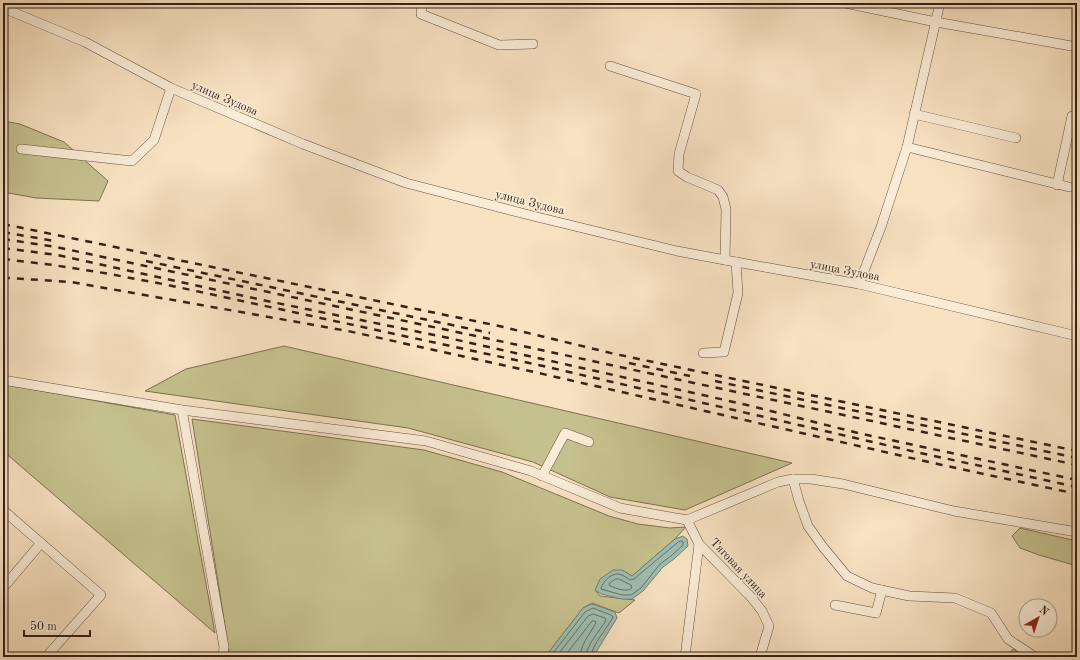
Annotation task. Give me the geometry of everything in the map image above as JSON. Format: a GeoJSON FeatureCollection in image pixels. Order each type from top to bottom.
{"type":"FeatureCollection","features":[{"type":"Feature","properties":{"kind":"street"},"geometry":{"type":"LineString","coordinates":[[422,3],[421,14],[499,45],[533,44]]}},
{"type":"Feature","properties":{"kind":"street"},"geometry":{"type":"LineString","coordinates":[[845,3],[936,22],[1077,47]]}},
{"type":"Feature","properties":{"kind":"street"},"geometry":{"type":"LineString","coordinates":[[859,284],[881,226],[907,146],[940,3]]}},
{"type":"Feature","properties":{"kind":"street","name":"улица Зудова"},"geometry":{"type":"LineString","coordinates":[[3,8],[85,42],[171,88],[302,144],[406,183],[533,216],[662,247],[859,284],[1077,336]]}},
{"type":"Feature","properties":{"kind":"street"},"geometry":{"type":"LineString","coordinates":[[610,66],[696,94],[678,154],[678,171],[687,177],[718,190],[723,197],[726,209],[725,260]]}},
{"type":"Feature","properties":{"kind":"street"},"geometry":{"type":"LineString","coordinates":[[21,149],[132,161],[154,140],[171,88]]}},
{"type":"Feature","properties":{"kind":"street"},"geometry":{"type":"LineString","coordinates":[[914,114],[1016,138]]}},
{"type":"Feature","properties":{"kind":"street"},"geometry":{"type":"LineString","coordinates":[[1057,185],[1072,116]]}},
{"type":"Feature","properties":{"kind":"street"},"geometry":{"type":"LineString","coordinates":[[907,146],[1069,188]]}},
{"type":"Feature","properties":{"kind":"street"},"geometry":{"type":"LineString","coordinates":[[703,353],[724,352],[738,292],[736,262]]}},
{"type":"Feature","properties":{"kind":"street"},"geometry":{"type":"LineString","coordinates":[[3,380],[182,410],[426,441],[531,471],[620,508],[687,520],[778,482],[793,479],[811,479],[843,484],[954,511],[1077,532]]}},
{"type":"Feature","properties":{"kind":"street"},"geometry":{"type":"LineString","coordinates":[[182,410],[224,647],[224,657]]}},
{"type":"Feature","properties":{"kind":"street"},"geometry":{"type":"LineString","coordinates":[[542,476],[565,433],[589,442]]}},
{"type":"Feature","properties":{"kind":"street"},"geometry":{"type":"LineString","coordinates":[[793,479],[808,526],[823,548],[847,576],[872,588],[909,596],[955,598],[991,612],[1008,639],[1036,657]]}},
{"type":"Feature","properties":{"kind":"street"},"geometry":{"type":"LineString","coordinates":[[3,510],[101,595],[46,657]]}},
{"type":"Feature","properties":{"kind":"street","name":"Тяговая улица"},"geometry":{"type":"LineString","coordinates":[[687,520],[699,544],[751,597],[762,611],[769,626],[760,657]]}},
{"type":"Feature","properties":{"kind":"street"},"geometry":{"type":"LineString","coordinates":[[3,588],[41,543]]}},
{"type":"Feature","properties":{"kind":"street"},"geometry":{"type":"LineString","coordinates":[[685,657],[699,544]]}},
{"type":"Feature","properties":{"kind":"street"},"geometry":{"type":"LineString","coordinates":[[835,605],[876,613],[882,590]]}},
{"type":"Feature","properties":{"kind":"shaded area"},"geometry":{"type":"Polygon","coordinates":[[[3,121],[20,124],[64,142],[108,181],[99,201],[36,198],[3,192],[3,121]]]}},
{"type":"Feature","properties":{"kind":"shaded area"},"geometry":{"type":"Polygon","coordinates":[[[284,346],[792,463],[685,510],[610,497],[533,462],[408,428],[145,391],[186,369],[284,346]]]}},
{"type":"Feature","properties":{"kind":"shaded area"},"geometry":{"type":"Polygon","coordinates":[[[3,384],[175,415],[215,633],[3,451],[3,384]]]}},
{"type":"Feature","properties":{"kind":"shaded area"},"geometry":{"type":"Polygon","coordinates":[[[192,419],[424,450],[502,472],[609,516],[638,524],[670,528],[686,527],[675,539],[632,576],[622,570],[595,590],[600,596],[635,600],[619,613],[592,603],[583,608],[545,657],[230,657],[192,419]]]}},
{"type":"Feature","properties":{"kind":"shaded area"},"geometry":{"type":"Polygon","coordinates":[[[1020,528],[1077,541],[1077,566],[1020,548],[1012,536],[1020,528]]]}},
{"type":"Feature","properties":{"kind":"shaded area"},"geometry":{"type":"Polygon","coordinates":[[[1013,649],[1025,657],[1005,657],[1013,649]]]}},
{"type":"Feature","properties":{"kind":"water"},"geometry":{"type":"Polygon","coordinates":[[[683,536],[687,539],[688,546],[663,567],[643,591],[632,599],[622,599],[601,594],[595,590],[600,579],[613,570],[622,570],[632,576],[675,539],[683,536]]]}},
{"type":"Feature","properties":{"kind":"water"},"geometry":{"type":"Polygon","coordinates":[[[592,604],[615,612],[617,618],[593,657],[545,657],[583,608],[592,604]]]}},
{"type":"Feature","properties":{"kind":"railway"},"geometry":{"type":"LineString","coordinates":[[3,224],[499,326],[615,354],[1077,451]]}},
{"type":"Feature","properties":{"kind":"railway"},"geometry":{"type":"LineString","coordinates":[[3,232],[54,241]]}},
{"type":"Feature","properties":{"kind":"railway"},"geometry":{"type":"LineString","coordinates":[[3,239],[56,247],[1077,465]]}},
{"type":"Feature","properties":{"kind":"railway"},"geometry":{"type":"LineString","coordinates":[[3,248],[57,255],[267,301],[444,337],[747,405],[858,433],[1077,480]]}},
{"type":"Feature","properties":{"kind":"railway"},"geometry":{"type":"LineString","coordinates":[[3,259],[104,273],[168,285],[543,366],[916,452],[1077,487]]}},
{"type":"Feature","properties":{"kind":"railway"},"geometry":{"type":"LineString","coordinates":[[146,261],[490,333]]}},
{"type":"Feature","properties":{"kind":"railway"},"geometry":{"type":"LineString","coordinates":[[3,279],[9,278],[71,282],[348,331],[1077,494]]}},
{"type":"Feature","properties":{"kind":"railway"},"geometry":{"type":"LineString","coordinates":[[629,363],[690,376]]}},
{"type":"Feature","properties":{"kind":"railway"},"geometry":{"type":"LineString","coordinates":[[715,381],[1077,458]]}}]}
